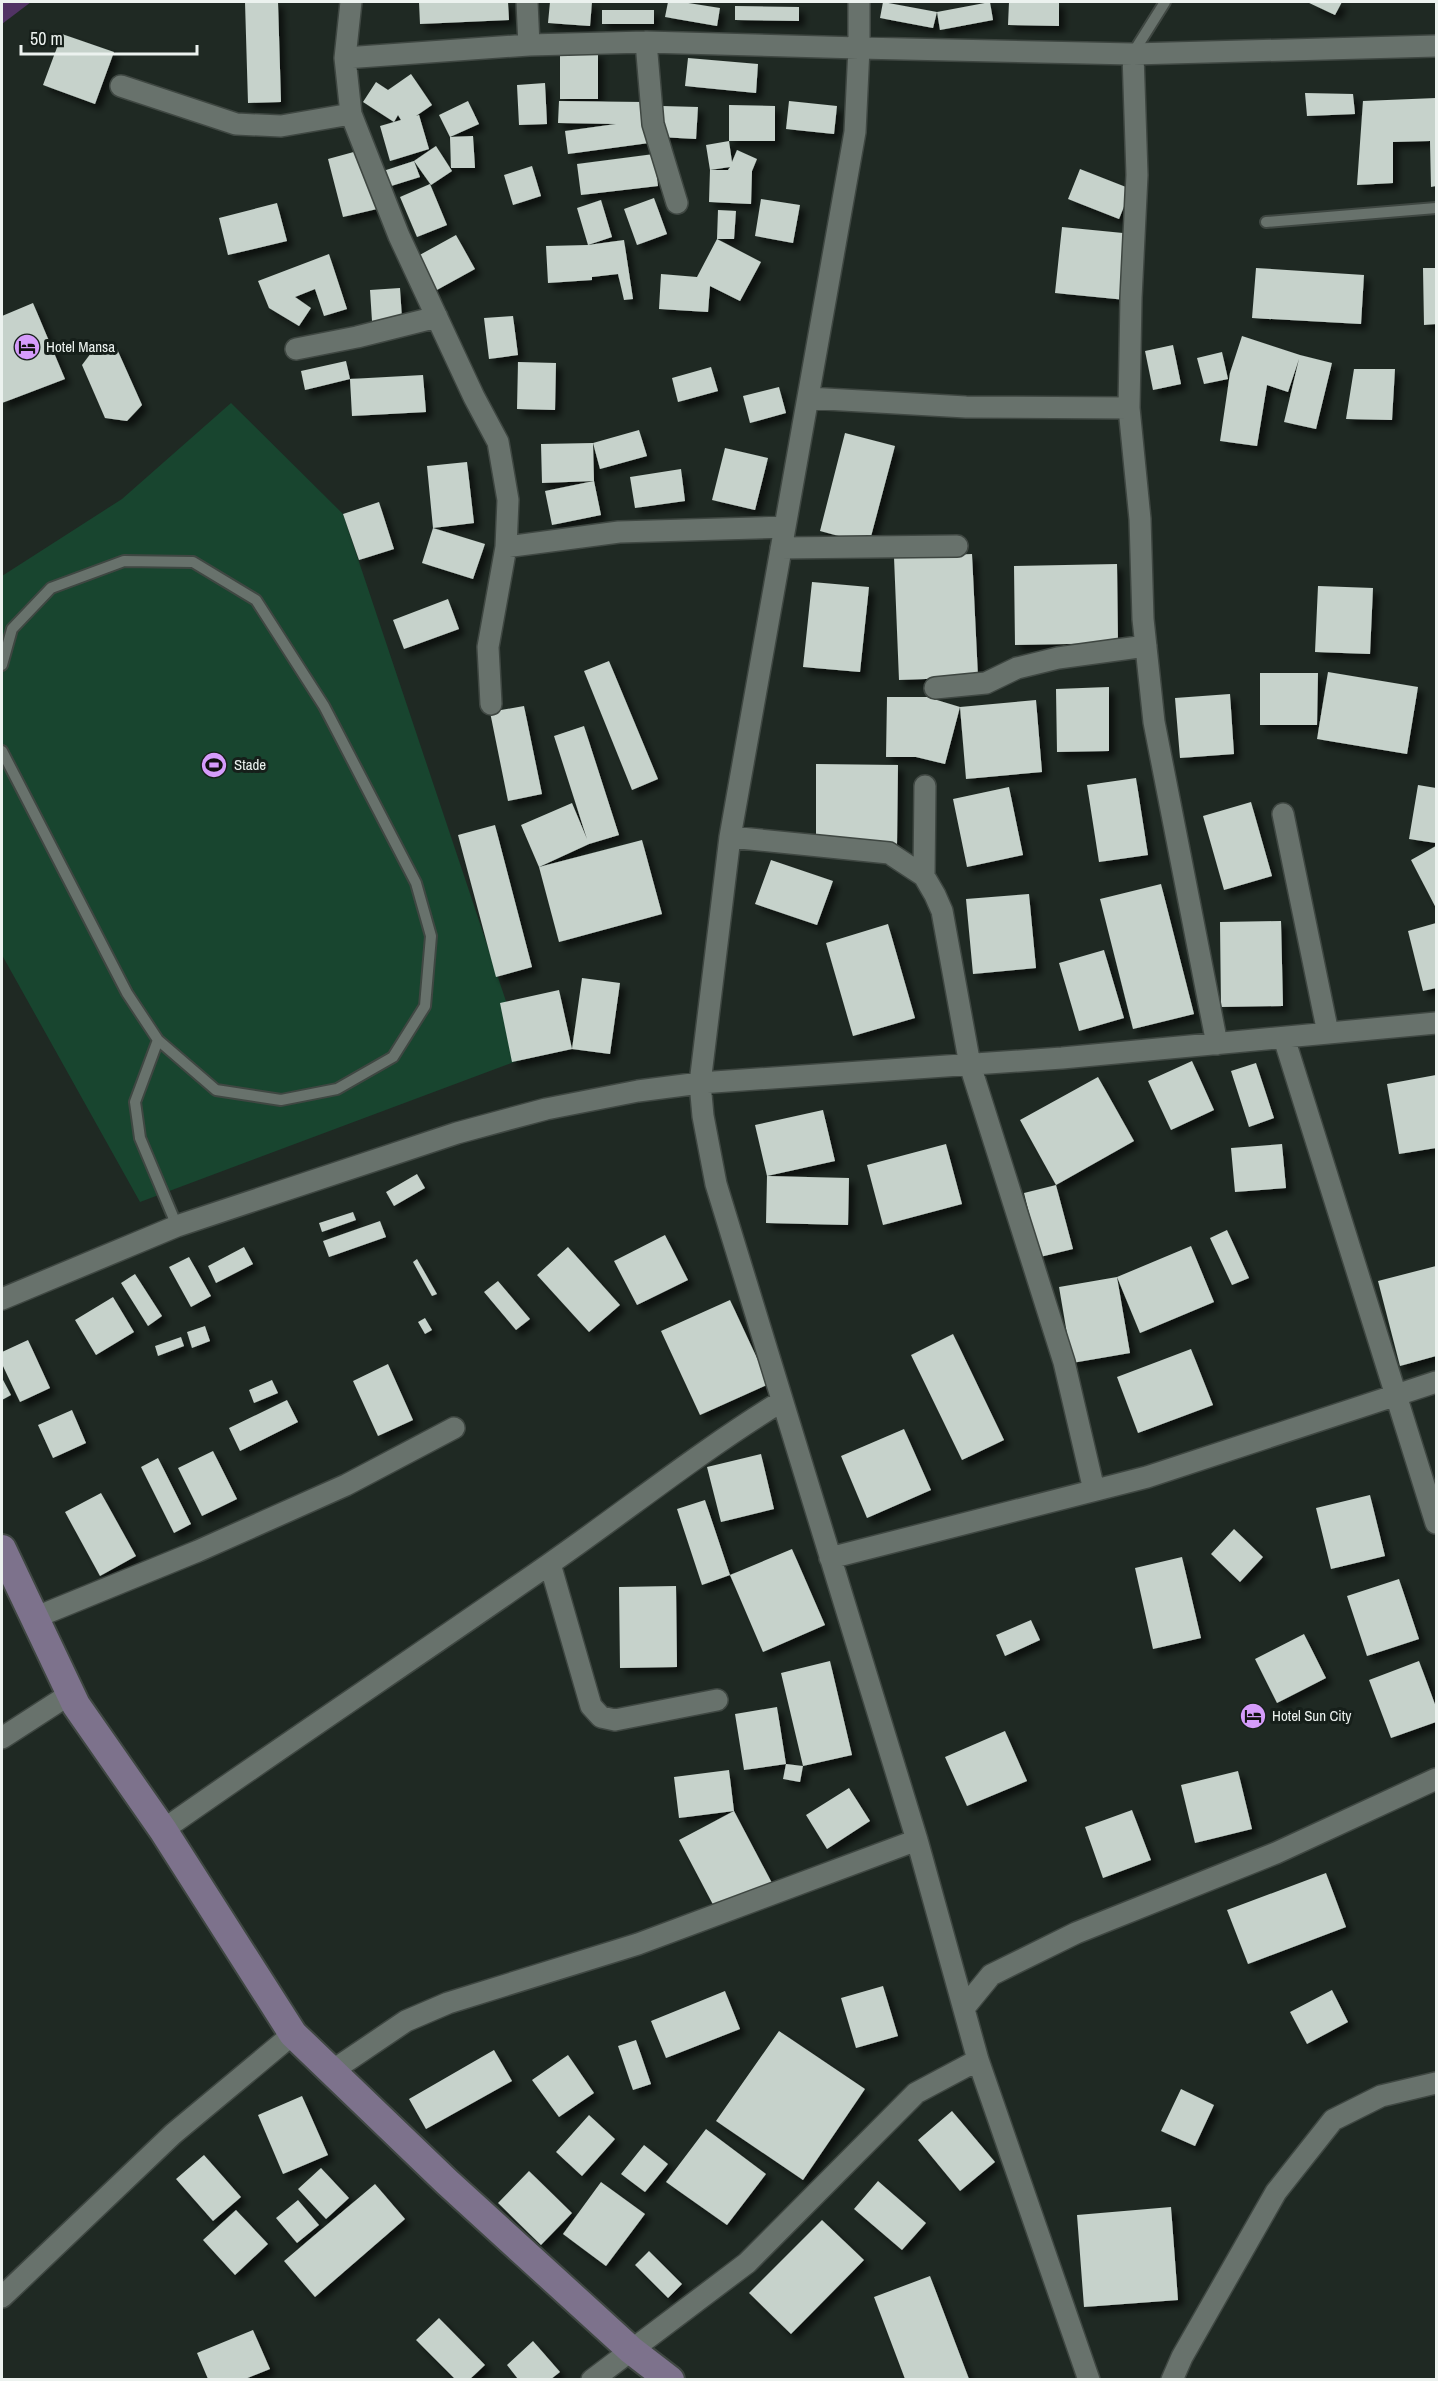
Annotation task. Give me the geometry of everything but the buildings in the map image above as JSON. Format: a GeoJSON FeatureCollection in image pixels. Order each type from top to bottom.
{"type":"FeatureCollection","features":[{"type":"Feature","properties":{"kind":"main road"},"geometry":{"type":"LineString","coordinates":[[2,1549],[75,1705],[163,1830],[293,2034],[447,2182],[631,2350],[670,2379]]}},
{"type":"Feature","properties":{"kind":"street"},"geometry":{"type":"LineString","coordinates":[[351,2],[345,58],[351,114],[399,236],[474,397],[498,442],[508,500],[506,548],[488,647],[491,704]]}},
{"type":"Feature","properties":{"kind":"street"},"geometry":{"type":"LineString","coordinates":[[527,2],[529,45]]}},
{"type":"Feature","properties":{"kind":"street"},"geometry":{"type":"LineString","coordinates":[[859,2],[855,132],[730,837],[700,1083],[703,1116],[716,1184],[917,1840],[978,2060],[1089,2379]]}},
{"type":"Feature","properties":{"kind":"street"},"geometry":{"type":"LineString","coordinates":[[345,58],[529,45],[646,42],[1132,54],[1437,46]]}},
{"type":"Feature","properties":{"kind":"street"},"geometry":{"type":"LineString","coordinates":[[646,42],[653,124],[677,203]]}},
{"type":"Feature","properties":{"kind":"street"},"geometry":{"type":"LineString","coordinates":[[1132,54],[1137,175],[1129,408],[1140,519],[1146,646],[1154,722],[1217,1044]]}},
{"type":"Feature","properties":{"kind":"street"},"geometry":{"type":"LineString","coordinates":[[121,86],[236,124],[281,126],[351,114]]}},
{"type":"Feature","properties":{"kind":"street"},"geometry":{"type":"LineString","coordinates":[[296,349],[437,318]]}},
{"type":"Feature","properties":{"kind":"street"},"geometry":{"type":"LineString","coordinates":[[808,398],[966,407],[1129,408]]}},
{"type":"Feature","properties":{"kind":"street"},"geometry":{"type":"LineString","coordinates":[[506,548],[619,532],[785,527]]}},
{"type":"Feature","properties":{"kind":"street"},"geometry":{"type":"LineString","coordinates":[[781,548],[957,546]]}},
{"type":"Feature","properties":{"kind":"street"},"geometry":{"type":"LineString","coordinates":[[935,688],[986,683],[1017,668],[1058,658],[1146,646]]}},
{"type":"Feature","properties":{"kind":"street"},"geometry":{"type":"LineString","coordinates":[[924,876],[925,786]]}},
{"type":"Feature","properties":{"kind":"street"},"geometry":{"type":"LineString","coordinates":[[1283,814],[1328,1034]]}},
{"type":"Feature","properties":{"kind":"street"},"geometry":{"type":"LineString","coordinates":[[730,837],[889,853],[924,876],[935,895],[942,911],[970,1065],[1064,1362],[1094,1491]]}},
{"type":"Feature","properties":{"kind":"street"},"geometry":{"type":"LineString","coordinates":[[2,1299],[177,1226],[458,1133],[546,1109],[638,1091],[700,1083],[970,1065],[1437,1023]]}},
{"type":"Feature","properties":{"kind":"street"},"geometry":{"type":"LineString","coordinates":[[1284,1038],[1437,1523]]}},
{"type":"Feature","properties":{"kind":"street"},"geometry":{"type":"LineString","coordinates":[[830,1558],[1147,1477],[1437,1382]]}},
{"type":"Feature","properties":{"kind":"street"},"geometry":{"type":"LineString","coordinates":[[163,1830],[550,1564],[731,1432],[782,1401]]}},
{"type":"Feature","properties":{"kind":"street"},"geometry":{"type":"LineString","coordinates":[[34,1618],[198,1551],[346,1485],[454,1428]]}},
{"type":"Feature","properties":{"kind":"street"},"geometry":{"type":"LineString","coordinates":[[550,1564],[591,1706],[601,1717],[615,1720],[717,1700]]}},
{"type":"Feature","properties":{"kind":"street"},"geometry":{"type":"LineString","coordinates":[[2,1738],[70,1694]]}},
{"type":"Feature","properties":{"kind":"street"},"geometry":{"type":"LineString","coordinates":[[964,2008],[991,1975],[1076,1933],[1276,1853],[1437,1779]]}},
{"type":"Feature","properties":{"kind":"street"},"geometry":{"type":"LineString","coordinates":[[332,2071],[406,2021],[448,2003],[638,1944],[917,1840]]}},
{"type":"Feature","properties":{"kind":"street"},"geometry":{"type":"LineString","coordinates":[[2,2297],[172,2134],[293,2034]]}},
{"type":"Feature","properties":{"kind":"street"},"geometry":{"type":"LineString","coordinates":[[592,2379],[747,2263],[916,2093],[978,2060]]}},
{"type":"Feature","properties":{"kind":"street"},"geometry":{"type":"LineString","coordinates":[[1172,2379],[1182,2357],[1276,2192],[1333,2120],[1381,2096],[1437,2083]]}},
{"type":"Feature","properties":{"kind":"lane"},"geometry":{"type":"LineString","coordinates":[[1132,54],[1165,2]]}},
{"type":"Feature","properties":{"kind":"lane"},"geometry":{"type":"LineString","coordinates":[[1266,222],[1437,208]]}},
{"type":"Feature","properties":{"kind":"lane"},"geometry":{"type":"LineString","coordinates":[[2,665],[12,629],[51,588],[124,561],[193,562],[256,600],[324,706],[416,883],[431,936],[425,1006],[393,1057],[337,1089],[281,1100],[216,1090],[158,1040],[127,993],[2,751]]}},
{"type":"Feature","properties":{"kind":"lane"},"geometry":{"type":"LineString","coordinates":[[158,1040],[135,1102],[140,1138],[177,1226]]}},
{"type":"Feature","properties":{"kind":"green space","name":"Stade"},"geometry":{"type":"Polygon","coordinates":[[[231,403],[343,514],[525,1058],[140,1202],[2,955],[2,576],[122,499],[231,403]]]}},
{"type":"Feature","properties":{"kind":"shaded area"},"geometry":{"type":"Polygon","coordinates":[[[2,2],[31,2],[2,24],[2,2]]]}},
{"type":"Feature","properties":{"kind":"place","name":"Hotel Mansa"},"geometry":{"type":"Point","coordinates":[27,347]}},
{"type":"Feature","properties":{"kind":"place","name":"Stade"},"geometry":{"type":"Point","coordinates":[214,765]}},
{"type":"Feature","properties":{"kind":"place","name":"Hotel Sun City"},"geometry":{"type":"Point","coordinates":[1253,1716]}}]}
